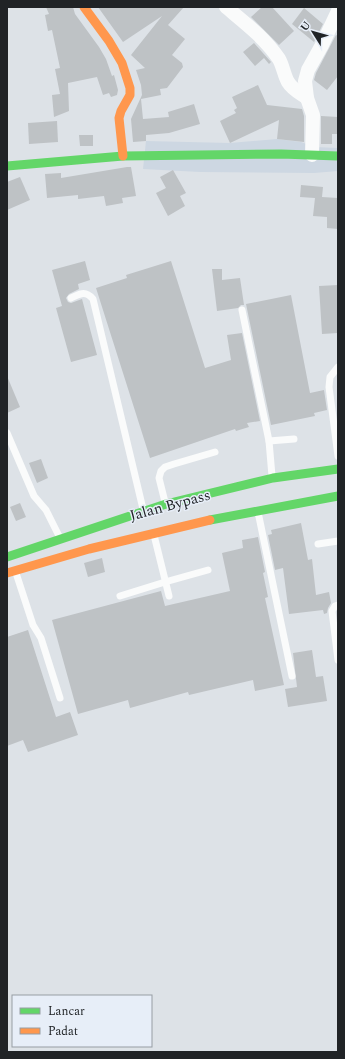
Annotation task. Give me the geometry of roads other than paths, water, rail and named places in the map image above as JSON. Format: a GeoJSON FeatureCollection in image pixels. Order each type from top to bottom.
{"type":"FeatureCollection","features":[{"type":"Feature","properties":{"kind":"main road"},"geometry":{"type":"LineString","coordinates":[[84,7],[110,41],[122,63],[130,88],[130,95],[121,111],[119,118],[123,156]]}},
{"type":"Feature","properties":{"kind":"main road"},"geometry":{"type":"LineString","coordinates":[[7,166],[123,156],[282,154],[338,156]]}},
{"type":"Feature","properties":{"kind":"main road","name":"Jalan Bypass"},"geometry":{"type":"LineString","coordinates":[[7,557],[166,504],[273,478],[338,469]]}},
{"type":"Feature","properties":{"kind":"main road","name":"Jalan Bypass"},"geometry":{"type":"LineString","coordinates":[[11,572],[61,556],[153,532],[257,510],[338,496]]}},
{"type":"Feature","properties":{"kind":"street"},"geometry":{"type":"LineString","coordinates":[[226,7],[265,42],[280,60],[288,82],[294,89],[307,98]]}},
{"type":"Feature","properties":{"kind":"street"},"geometry":{"type":"LineString","coordinates":[[312,155],[313,115],[307,98],[305,81],[308,70],[322,46],[338,11]]}},
{"type":"Feature","properties":{"kind":"lane"},"geometry":{"type":"LineString","coordinates":[[71,298],[82,293],[88,294],[93,299],[143,511]]}},
{"type":"Feature","properties":{"kind":"lane"},"geometry":{"type":"LineString","coordinates":[[242,310],[269,441],[273,478]]}},
{"type":"Feature","properties":{"kind":"lane"},"geometry":{"type":"LineString","coordinates":[[338,367],[330,377],[329,387],[338,456]]}},
{"type":"Feature","properties":{"kind":"lane"},"geometry":{"type":"LineString","coordinates":[[7,433],[34,496],[46,510],[61,540]]}},
{"type":"Feature","properties":{"kind":"lane"},"geometry":{"type":"LineString","coordinates":[[269,441],[294,439]]}},
{"type":"Feature","properties":{"kind":"lane"},"geometry":{"type":"LineString","coordinates":[[166,504],[159,478],[161,471],[165,467],[215,452]]}},
{"type":"Feature","properties":{"kind":"lane"},"geometry":{"type":"LineString","coordinates":[[257,510],[292,676]]}},
{"type":"Feature","properties":{"kind":"lane"},"geometry":{"type":"LineString","coordinates":[[153,532],[169,596]]}},
{"type":"Feature","properties":{"kind":"lane"},"geometry":{"type":"LineString","coordinates":[[318,544],[338,541]]}},
{"type":"Feature","properties":{"kind":"lane"},"geometry":{"type":"LineString","coordinates":[[120,596],[151,590],[165,582],[208,570]]}},
{"type":"Feature","properties":{"kind":"lane"},"geometry":{"type":"LineString","coordinates":[[11,572],[33,625],[41,638],[60,698]]}},
{"type":"Feature","properties":{"kind":"lane"},"geometry":{"type":"LineString","coordinates":[[338,605],[335,606],[332,611],[338,660]]}}]}
